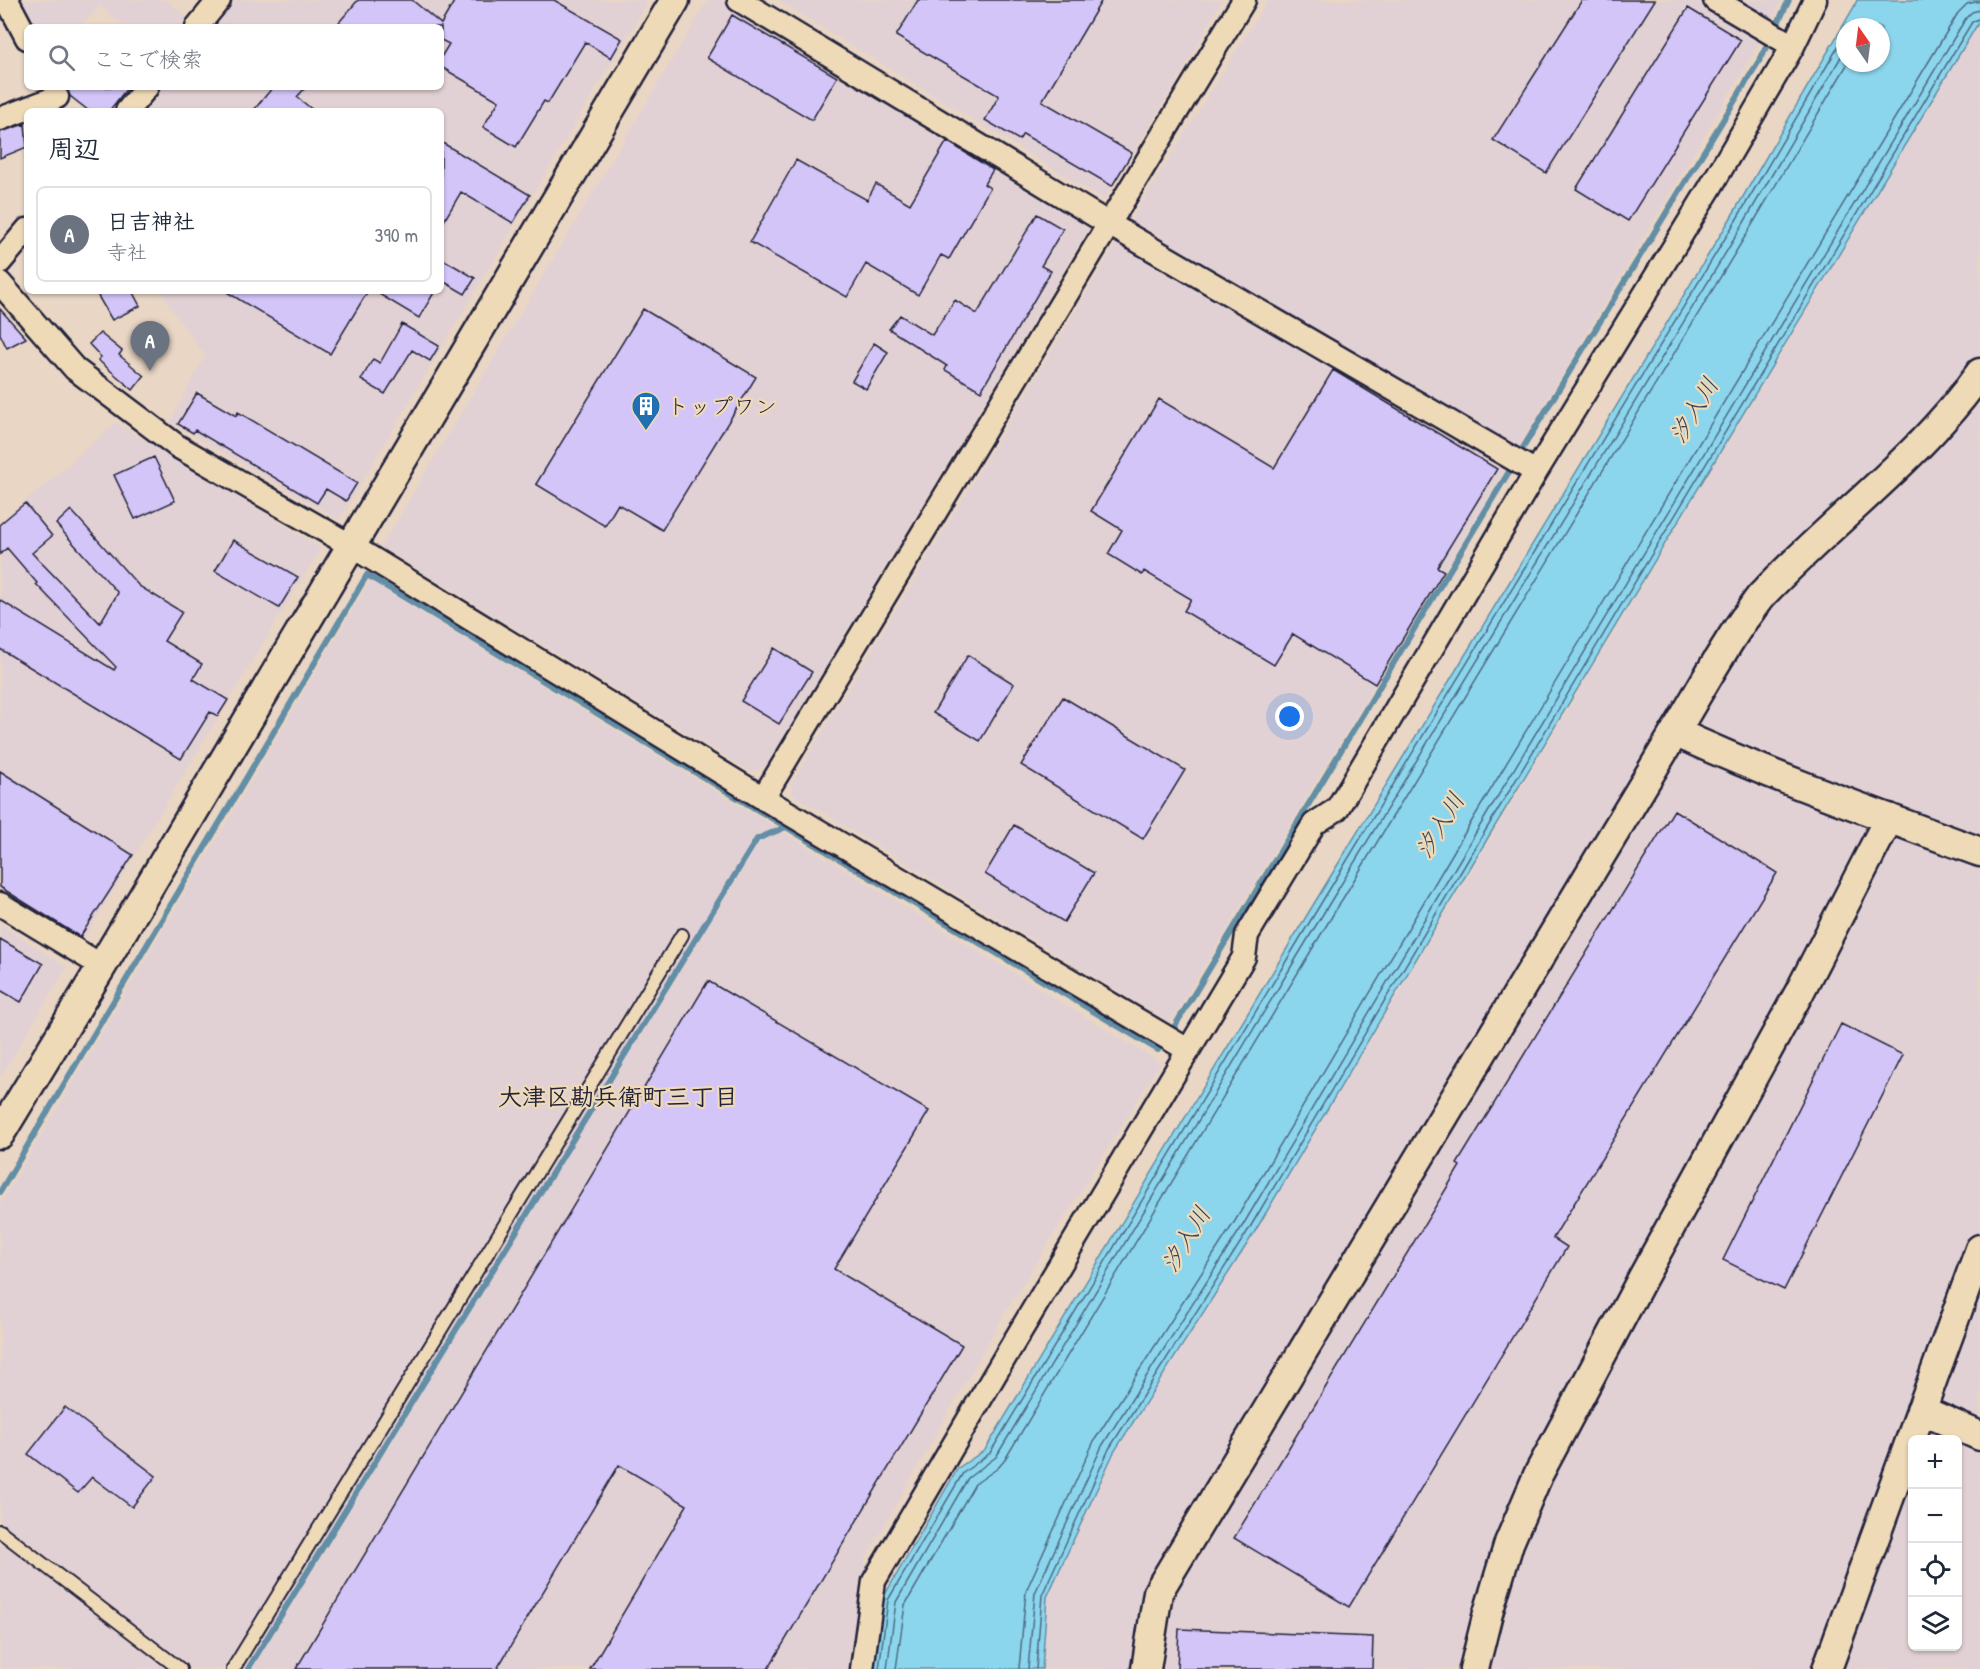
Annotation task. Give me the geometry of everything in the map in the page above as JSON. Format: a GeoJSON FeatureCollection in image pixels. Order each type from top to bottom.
{"type":"FeatureCollection","features":[{"type":"Feature","properties":{"kind":"street"},"geometry":{"type":"LineString","coordinates":[[7,0],[24,32]]}},
{"type":"Feature","properties":{"kind":"street"},"geometry":{"type":"LineString","coordinates":[[199,24],[219,0]]}},
{"type":"Feature","properties":{"kind":"street"},"geometry":{"type":"LineString","coordinates":[[0,1134],[675,0]]}},
{"type":"Feature","properties":{"kind":"street"},"geometry":{"type":"LineString","coordinates":[[740,0],[1109,224],[1536,472]]}},
{"type":"Feature","properties":{"kind":"street"},"geometry":{"type":"LineString","coordinates":[[763,798],[1245,0]]}},
{"type":"Feature","properties":{"kind":"street"},"geometry":{"type":"LineString","coordinates":[[1715,0],[1793,46]]}},
{"type":"Feature","properties":{"kind":"street"},"geometry":{"type":"LineString","coordinates":[[862,1669],[874,1581],[1244,957],[1247,935],[1314,825],[1337,809],[1536,472],[1710,188],[1793,46],[1815,0]]}},
{"type":"Feature","properties":{"kind":"street"},"geometry":{"type":"LineString","coordinates":[[130,108],[144,90]]}},
{"type":"Feature","properties":{"kind":"street"},"geometry":{"type":"LineString","coordinates":[[30,108],[58,98]]}},
{"type":"Feature","properties":{"kind":"street"},"geometry":{"type":"LineString","coordinates":[[0,119],[24,110]]}},
{"type":"Feature","properties":{"kind":"street"},"geometry":{"type":"LineString","coordinates":[[0,262],[24,234]]}},
{"type":"Feature","properties":{"kind":"street"},"geometry":{"type":"LineString","coordinates":[[0,283],[75,369],[177,446],[350,545],[763,798],[1188,1050]]}},
{"type":"Feature","properties":{"kind":"street"},"geometry":{"type":"LineString","coordinates":[[1146,1669],[1158,1592],[1676,732],[1726,645],[1762,595],[1911,453],[1962,398],[1980,373]]}},
{"type":"Feature","properties":{"kind":"street"},"geometry":{"type":"LineString","coordinates":[[1676,732],[1720,753],[1980,852]]}},
{"type":"Feature","properties":{"kind":"street"},"geometry":{"type":"LineString","coordinates":[[1474,1669],[1509,1543],[1538,1475],[1643,1277],[1799,993],[1888,818]]}},
{"type":"Feature","properties":{"kind":"street"},"geometry":{"type":"LineString","coordinates":[[0,904],[102,966]]}},
{"type":"Feature","properties":{"kind":"street"},"geometry":{"type":"LineString","coordinates":[[1827,1669],[1980,1249]]}},
{"type":"Feature","properties":{"kind":"street"},"geometry":{"type":"LineString","coordinates":[[1921,1410],[1980,1436]]}},
{"type":"Feature","properties":{"kind":"lane"},"geometry":{"type":"LineString","coordinates":[[233,1669],[682,935]]}},
{"type":"Feature","properties":{"kind":"lane"},"geometry":{"type":"LineString","coordinates":[[0,1531],[180,1669]]}},
{"type":"Feature","properties":{"kind":"shaded area"},"geometry":{"type":"Polygon","coordinates":[[[17,0],[167,0],[191,22],[189,24],[122,24],[100,6],[83,24],[29,24],[17,0]]]}},
{"type":"Feature","properties":{"kind":"shaded area"},"geometry":{"type":"Polygon","coordinates":[[[236,0],[649,0],[339,520],[170,422],[205,356],[163,294],[444,294],[444,108],[144,108],[160,90],[444,90],[444,24],[216,24],[236,0]]]}},
{"type":"Feature","properties":{"kind":"shaded area"},"geometry":{"type":"Polygon","coordinates":[[[708,0],[724,0],[1087,219],[1088,230],[765,768],[751,772],[381,547],[708,0]]]}},
{"type":"Feature","properties":{"kind":"shaded area"},"geometry":{"type":"Polygon","coordinates":[[[777,0],[1222,0],[1181,75],[1104,200],[777,0]]]}},
{"type":"Feature","properties":{"kind":"shaded area"},"geometry":{"type":"Polygon","coordinates":[[[1268,0],[1781,0],[1772,22],[1520,445],[1170,1023],[792,794],[791,784],[1115,245],[1268,0]]]}},
{"type":"Feature","properties":{"kind":"shaded area"},"geometry":{"type":"Polygon","coordinates":[[[1980,20],[1980,1669],[1042,1669],[1047,1597],[1114,1452],[1254,1233],[1980,20]]]}},
{"type":"Feature","properties":{"kind":"shaded area"},"geometry":{"type":"Polygon","coordinates":[[[116,422],[321,548],[82,942],[0,891],[0,522],[116,422]]]}},
{"type":"Feature","properties":{"kind":"shaded area"},"geometry":{"type":"Polygon","coordinates":[[[370,580],[1161,1063],[1006,1311],[866,1558],[849,1669],[0,1669],[0,1204],[370,580]]]}},
{"type":"Feature","properties":{"kind":"shaded area"},"geometry":{"type":"Polygon","coordinates":[[[0,924],[67,967],[0,1078],[0,924]]]}},
{"type":"Feature","properties":{"kind":"water","name":"汐入川"},"geometry":{"type":"Polygon","coordinates":[[[1857,0],[1980,0],[1980,20],[1489,836],[1254,1233],[1114,1452],[1047,1597],[1042,1669],[873,1669],[883,1598],[958,1468],[985,1450],[1730,219],[1836,38],[1836,72],[1890,72],[1890,18],[1848,18],[1857,0]]]}},
{"type":"Feature","properties":{"kind":"building"},"geometry":{"type":"Polygon","coordinates":[[[358,0],[412,0],[441,24],[338,24],[358,0]]]}},
{"type":"Feature","properties":{"kind":"building"},"geometry":{"type":"Polygon","coordinates":[[[455,0],[554,0],[622,39],[611,58],[585,42],[548,103],[544,101],[516,147],[483,127],[499,101],[444,69],[444,52],[449,44],[444,42],[444,24],[441,24],[455,0]]]}},
{"type":"Feature","properties":{"kind":"building"},"geometry":{"type":"Polygon","coordinates":[[[918,0],[1102,0],[1042,101],[1132,153],[1112,186],[1023,134],[1019,140],[985,120],[999,96],[896,36],[918,0]]]}},
{"type":"Feature","properties":{"kind":"building"},"geometry":{"type":"Polygon","coordinates":[[[1582,0],[1655,0],[1546,173],[1493,140],[1582,0]]]}},
{"type":"Feature","properties":{"kind":"building"},"geometry":{"type":"Polygon","coordinates":[[[1688,8],[1741,40],[1628,221],[1576,189],[1688,8]]]}},
{"type":"Feature","properties":{"kind":"building"},"geometry":{"type":"Polygon","coordinates":[[[732,15],[837,77],[812,120],[707,58],[732,15]]]}},
{"type":"Feature","properties":{"kind":"building"},"geometry":{"type":"Polygon","coordinates":[[[67,90],[126,90],[111,108],[85,108],[70,96],[67,90]]]}},
{"type":"Feature","properties":{"kind":"building"},"geometry":{"type":"Polygon","coordinates":[[[270,90],[303,90],[297,97],[310,108],[256,108],[270,90]]]}},
{"type":"Feature","properties":{"kind":"building"},"geometry":{"type":"Polygon","coordinates":[[[24,124],[24,148],[0,158],[0,132],[24,124]]]}},
{"type":"Feature","properties":{"kind":"building"},"geometry":{"type":"Polygon","coordinates":[[[947,141],[993,170],[984,184],[990,188],[949,259],[941,255],[918,295],[866,264],[847,297],[750,242],[796,160],[867,200],[876,184],[910,204],[947,141]]]}},
{"type":"Feature","properties":{"kind":"building"},"geometry":{"type":"Polygon","coordinates":[[[444,144],[530,195],[513,223],[461,192],[444,221],[444,144]]]}},
{"type":"Feature","properties":{"kind":"building"},"geometry":{"type":"Polygon","coordinates":[[[1037,214],[1063,229],[1041,266],[1051,271],[981,391],[945,370],[947,366],[889,329],[900,315],[932,335],[955,300],[977,314],[1037,214]]]}},
{"type":"Feature","properties":{"kind":"building"},"geometry":{"type":"Polygon","coordinates":[[[444,260],[475,278],[465,294],[444,282],[444,260]]]}},
{"type":"Feature","properties":{"kind":"building"},"geometry":{"type":"Polygon","coordinates":[[[97,294],[134,294],[140,306],[112,320],[97,294]]]}},
{"type":"Feature","properties":{"kind":"building"},"geometry":{"type":"Polygon","coordinates":[[[230,294],[366,294],[330,354],[230,294]]]}},
{"type":"Feature","properties":{"kind":"building"},"geometry":{"type":"Polygon","coordinates":[[[379,294],[433,294],[419,318],[379,294]]]}},
{"type":"Feature","properties":{"kind":"building"},"geometry":{"type":"Polygon","coordinates":[[[0,309],[26,338],[7,348],[0,334],[0,309]]]}},
{"type":"Feature","properties":{"kind":"building","name":"トップワン"},"geometry":{"type":"Polygon","coordinates":[[[643,309],[756,377],[662,530],[618,504],[605,526],[536,484],[643,309]]]}},
{"type":"Feature","properties":{"kind":"building"},"geometry":{"type":"Polygon","coordinates":[[[402,324],[439,346],[430,361],[412,350],[385,394],[361,380],[373,359],[380,363],[402,324]]]}},
{"type":"Feature","properties":{"kind":"building"},"geometry":{"type":"Polygon","coordinates":[[[100,333],[122,351],[119,355],[144,376],[133,390],[98,360],[101,357],[89,344],[100,333]]]}},
{"type":"Feature","properties":{"kind":"building"},"geometry":{"type":"Polygon","coordinates":[[[874,343],[888,352],[866,389],[852,381],[874,343]]]}},
{"type":"Feature","properties":{"kind":"building"},"geometry":{"type":"Polygon","coordinates":[[[1333,370],[1497,469],[1437,567],[1444,571],[1375,684],[1293,634],[1274,665],[1184,611],[1191,599],[1144,571],[1142,575],[1108,554],[1122,530],[1091,511],[1159,399],[1274,468],[1333,370]]]}},
{"type":"Feature","properties":{"kind":"building"},"geometry":{"type":"Polygon","coordinates":[[[197,393],[236,416],[238,412],[357,483],[346,501],[326,489],[317,503],[195,430],[193,433],[178,424],[197,393]]]}},
{"type":"Feature","properties":{"kind":"building"},"geometry":{"type":"Polygon","coordinates":[[[154,457],[175,501],[135,519],[114,475],[154,457]]]}},
{"type":"Feature","properties":{"kind":"building"},"geometry":{"type":"Polygon","coordinates":[[[25,503],[52,536],[32,553],[100,623],[118,593],[56,524],[71,510],[139,586],[182,612],[164,641],[202,664],[193,679],[228,700],[218,716],[210,712],[181,759],[0,649],[0,600],[114,670],[116,667],[36,584],[7,548],[0,554],[0,524],[25,503]]]}},
{"type":"Feature","properties":{"kind":"building"},"geometry":{"type":"Polygon","coordinates":[[[233,540],[298,577],[279,608],[215,571],[233,540]]]}},
{"type":"Feature","properties":{"kind":"building"},"geometry":{"type":"Polygon","coordinates":[[[774,648],[812,672],[779,724],[741,701],[774,648]]]}},
{"type":"Feature","properties":{"kind":"building"},"geometry":{"type":"Polygon","coordinates":[[[968,655],[1014,684],[980,741],[933,713],[968,655]]]}},
{"type":"Feature","properties":{"kind":"building"},"geometry":{"type":"Polygon","coordinates":[[[1063,697],[1185,770],[1143,839],[1021,765],[1063,697]]]}},
{"type":"Feature","properties":{"kind":"building"},"geometry":{"type":"Polygon","coordinates":[[[0,771],[133,855],[80,937],[0,887],[0,771]]]}},
{"type":"Feature","properties":{"kind":"building"},"geometry":{"type":"Polygon","coordinates":[[[1674,810],[1777,873],[1553,1238],[1567,1247],[1349,1607],[1234,1538],[1460,1166],[1457,1164],[1674,810]]]}},
{"type":"Feature","properties":{"kind":"building"},"geometry":{"type":"Polygon","coordinates":[[[1014,825],[1094,873],[1064,922],[985,874],[1014,825]]]}},
{"type":"Feature","properties":{"kind":"building"},"geometry":{"type":"Polygon","coordinates":[[[0,939],[43,964],[21,1002],[0,990],[0,939]]]}},
{"type":"Feature","properties":{"kind":"building"},"geometry":{"type":"Polygon","coordinates":[[[708,981],[929,1111],[834,1269],[962,1345],[768,1669],[590,1669],[687,1505],[619,1465],[497,1669],[296,1669],[708,981]]]}},
{"type":"Feature","properties":{"kind":"building"},"geometry":{"type":"Polygon","coordinates":[[[1841,1024],[1903,1055],[1784,1290],[1723,1260],[1841,1024]]]}},
{"type":"Feature","properties":{"kind":"building"},"geometry":{"type":"Polygon","coordinates":[[[65,1407],[156,1476],[132,1507],[92,1477],[78,1493],[28,1454],[65,1407]]]}},
{"type":"Feature","properties":{"kind":"building"},"geometry":{"type":"Polygon","coordinates":[[[1179,1629],[1373,1637],[1372,1669],[1177,1669],[1179,1629]]]}},
{"type":"Feature","properties":{"kind":"waterway"},"geometry":{"type":"LineString","coordinates":[[1775,29],[1789,0]]}},
{"type":"Feature","properties":{"kind":"waterway"},"geometry":{"type":"LineString","coordinates":[[1518,456],[1762,56],[1770,38]]}},
{"type":"Feature","properties":{"kind":"waterway"},"geometry":{"type":"LineString","coordinates":[[1170,1034],[1513,465]]}},
{"type":"Feature","properties":{"kind":"waterway"},"geometry":{"type":"LineString","coordinates":[[0,1192],[367,575],[786,827]]}},
{"type":"Feature","properties":{"kind":"waterway"},"geometry":{"type":"LineString","coordinates":[[248,1669],[757,839],[786,827],[1158,1050],[1164,1042]]}},
{"type":"Feature","properties":{"kind":"place","name":"日吉神社"},"geometry":{"type":"Point","coordinates":[150,371]}},
{"type":"Feature","properties":{"kind":"place","name":"トップワン"},"geometry":{"type":"Point","coordinates":[646,432]}},
{"type":"Feature","properties":{"kind":"district","name":"大津区勘兵衛町三丁目"},"geometry":{"type":"Point","coordinates":[618,1096]}}]}
